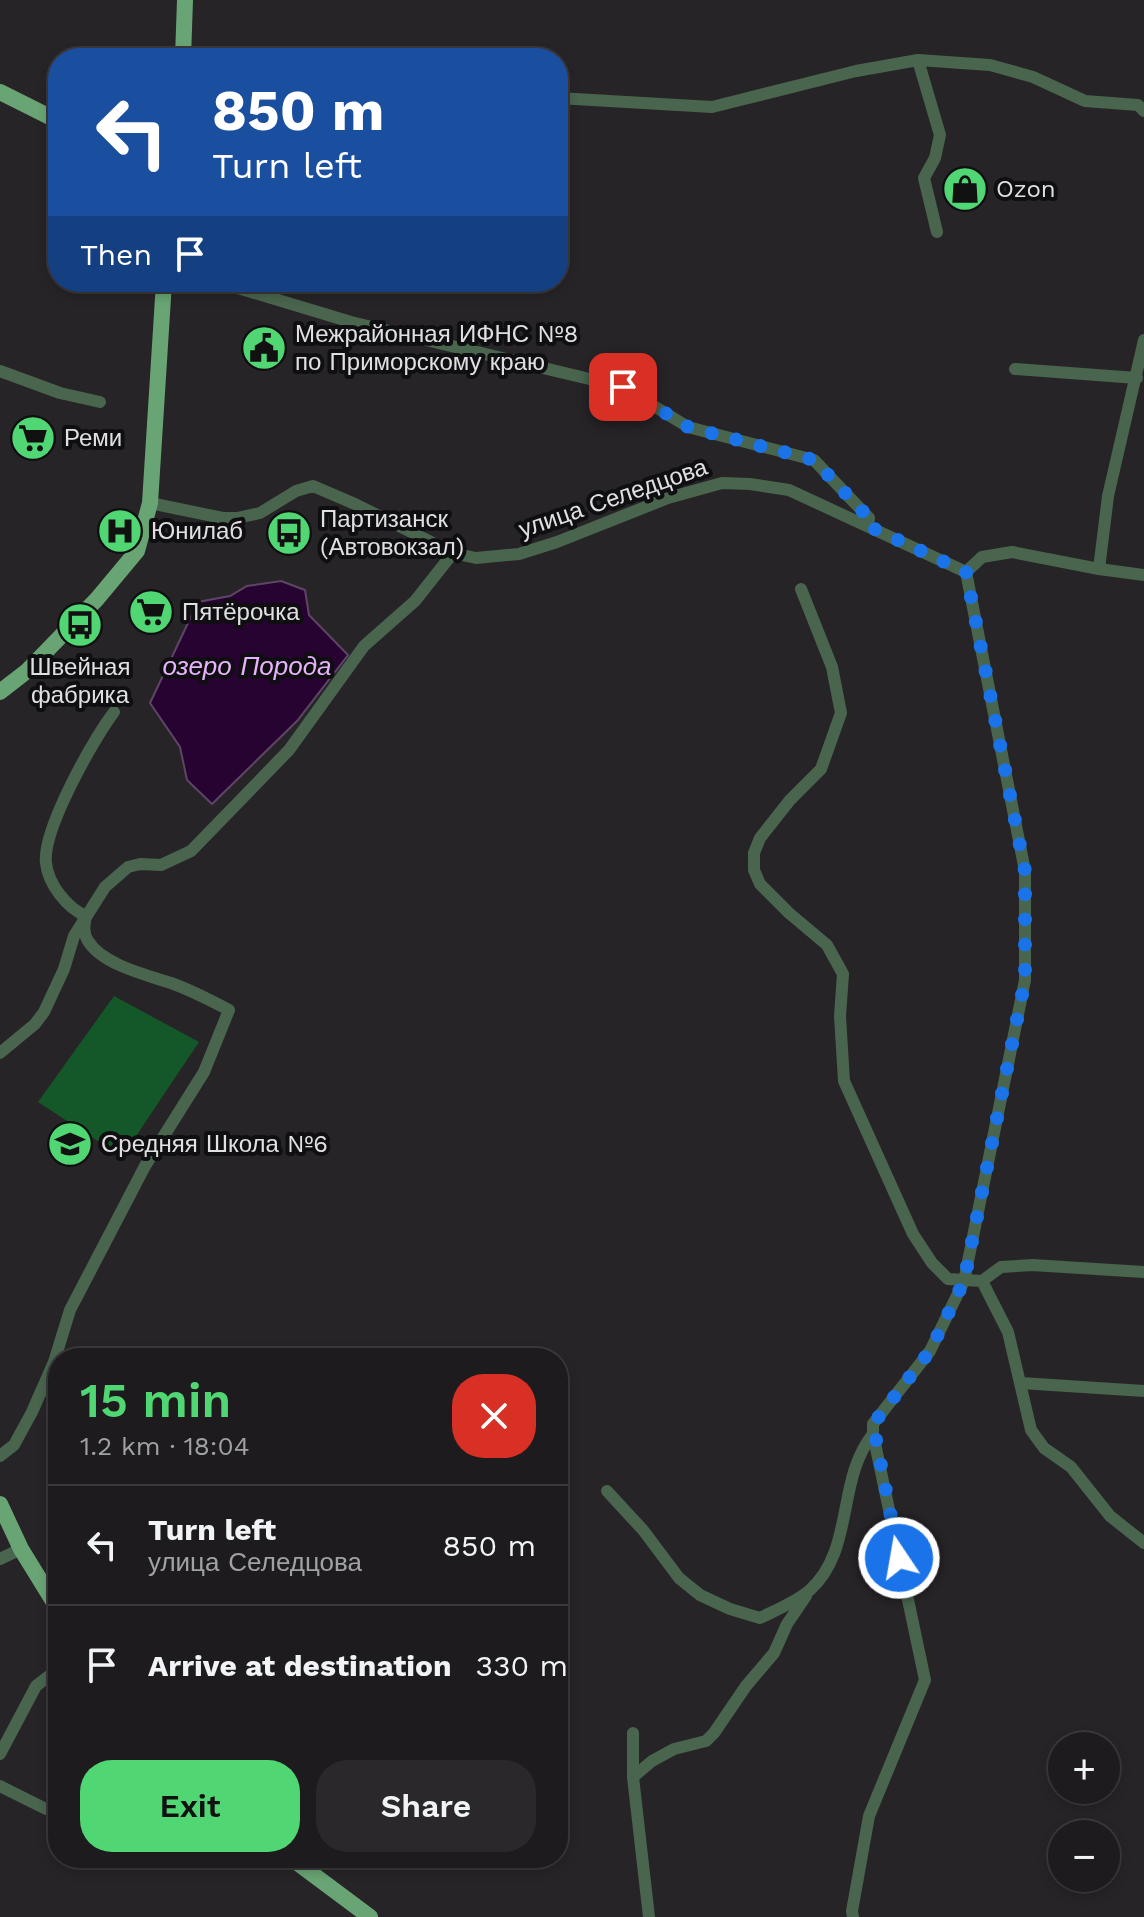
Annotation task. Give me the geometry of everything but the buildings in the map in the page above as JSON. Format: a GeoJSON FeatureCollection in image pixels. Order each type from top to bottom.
{"type":"FeatureCollection","features":[{"type":"Feature","properties":{"kind":"main road"},"geometry":{"type":"LineString","coordinates":[[183,48],[185,0]]}},
{"type":"Feature","properties":{"kind":"main road"},"geometry":{"type":"LineString","coordinates":[[0,92],[48,116]]}},
{"type":"Feature","properties":{"kind":"main road"},"geometry":{"type":"LineString","coordinates":[[0,692],[27,671],[67,630],[137,551],[150,503],[163,292]]}},
{"type":"Feature","properties":{"kind":"main road"},"geometry":{"type":"LineString","coordinates":[[0,1504],[21,1549],[48,1593]]}},
{"type":"Feature","properties":{"kind":"main road"},"geometry":{"type":"LineString","coordinates":[[304,1868],[370,1917]]}},
{"type":"Feature","properties":{"kind":"street"},"geometry":{"type":"LineString","coordinates":[[568,99],[712,107],[856,71],[918,60],[990,65],[1033,77],[1085,101],[1143,107]]}},
{"type":"Feature","properties":{"kind":"street"},"geometry":{"type":"LineString","coordinates":[[918,60],[940,135],[935,158],[924,178],[937,232]]}},
{"type":"Feature","properties":{"kind":"street","name":"улица Селедцова"},"geometry":{"type":"LineString","coordinates":[[251,292],[351,322],[623,387],[688,427],[814,460],[869,518],[868,526]]}},
{"type":"Feature","properties":{"kind":"street"},"geometry":{"type":"LineString","coordinates":[[1099,569],[1108,496],[1144,340]]}},
{"type":"Feature","properties":{"kind":"street"},"geometry":{"type":"LineString","coordinates":[[1015,369],[1137,378]]}},
{"type":"Feature","properties":{"kind":"street"},"geometry":{"type":"LineString","coordinates":[[0,371],[60,393],[100,402]]}},
{"type":"Feature","properties":{"kind":"street","name":"улица Селедцова"},"geometry":{"type":"LineString","coordinates":[[150,503],[237,518],[260,513],[296,491],[313,486],[453,553],[476,558],[519,554],[668,498],[722,483],[750,484],[789,490],[966,572]]}},
{"type":"Feature","properties":{"kind":"street"},"geometry":{"type":"LineString","coordinates":[[853,1917],[869,1816],[925,1680],[873,1424],[930,1351],[964,1281],[1025,980],[1025,871],[966,572],[982,557],[1012,552],[1144,575]]}},
{"type":"Feature","properties":{"kind":"street"},"geometry":{"type":"LineString","coordinates":[[0,1053],[35,1024],[44,1012],[64,969],[74,936],[105,887],[128,867],[161,865],[191,851],[289,750],[364,646],[415,601],[453,553]]}},
{"type":"Feature","properties":{"kind":"street"},"geometry":{"type":"LineString","coordinates":[[801,589],[832,667],[841,713],[821,769],[790,800],[760,838],[754,853],[754,870],[760,884],[827,945],[843,974],[840,1016],[844,1081],[913,1234],[932,1263],[948,1279],[982,1281],[1001,1267],[1032,1265],[1144,1272]]}},
{"type":"Feature","properties":{"kind":"street"},"geometry":{"type":"LineString","coordinates":[[86,916],[68,904],[53,883],[46,864],[48,841],[56,817],[100,730],[114,712]]}},
{"type":"Feature","properties":{"kind":"street"},"geometry":{"type":"LineString","coordinates":[[58,1348],[70,1310],[145,1166],[204,1072],[229,1010],[115,962],[88,942],[84,930],[86,916]]}},
{"type":"Feature","properties":{"kind":"street"},"geometry":{"type":"LineString","coordinates":[[982,1281],[1008,1332],[1031,1430],[1044,1448],[1071,1467],[1110,1516],[1144,1543]]}},
{"type":"Feature","properties":{"kind":"street"},"geometry":{"type":"LineString","coordinates":[[0,1456],[14,1445],[48,1376]]}},
{"type":"Feature","properties":{"kind":"street"},"geometry":{"type":"LineString","coordinates":[[1021,1383],[1144,1391]]}},
{"type":"Feature","properties":{"kind":"street"},"geometry":{"type":"LineString","coordinates":[[633,1777],[652,1761],[674,1749],[706,1741],[774,1653],[787,1624],[824,1572],[836,1548],[851,1478],[859,1455],[873,1434]]}},
{"type":"Feature","properties":{"kind":"street"},"geometry":{"type":"LineString","coordinates":[[607,1491],[643,1530],[679,1578],[700,1595],[760,1618],[810,1590]]}},
{"type":"Feature","properties":{"kind":"street"},"geometry":{"type":"LineString","coordinates":[[0,1559],[21,1549]]}},
{"type":"Feature","properties":{"kind":"street"},"geometry":{"type":"LineString","coordinates":[[0,1754],[36,1686],[48,1677]]}},
{"type":"Feature","properties":{"kind":"street"},"geometry":{"type":"LineString","coordinates":[[633,1733],[633,1777],[649,1917]]}},
{"type":"Feature","properties":{"kind":"street"},"geometry":{"type":"LineString","coordinates":[[0,1786],[46,1809]]}},
{"type":"Feature","properties":{"kind":"green space"},"geometry":{"type":"Polygon","coordinates":[[[114,996],[199,1042],[122,1157],[38,1102],[114,996]]]}},
{"type":"Feature","properties":{"kind":"water","name":"озеро Порода"},"geometry":{"type":"Polygon","coordinates":[[[281,581],[305,590],[309,615],[348,655],[297,721],[212,804],[187,780],[180,747],[150,703],[198,602],[230,596],[247,586],[281,581]]]}},
{"type":"Feature","properties":{"kind":"place","name":"Ozon"},"geometry":{"type":"Point","coordinates":[965,189]}},
{"type":"Feature","properties":{"kind":"place","name":"Межрайонная ИФНС №8 по Приморскому краю"},"geometry":{"type":"Point","coordinates":[264,348]}},
{"type":"Feature","properties":{"kind":"place","name":"Реми"},"geometry":{"type":"Point","coordinates":[33,438]}},
{"type":"Feature","properties":{"kind":"place","name":"Юнилаб"},"geometry":{"type":"Point","coordinates":[120,531]}},
{"type":"Feature","properties":{"kind":"place","name":"Партизанск (Автовокзал)"},"geometry":{"type":"Point","coordinates":[289,533]}},
{"type":"Feature","properties":{"kind":"place","name":"Пятёрочка"},"geometry":{"type":"Point","coordinates":[151,612]}},
{"type":"Feature","properties":{"kind":"place","name":"Швейная фабрика"},"geometry":{"type":"Point","coordinates":[80,625]}},
{"type":"Feature","properties":{"kind":"place","name":"Средняя Школа №6"},"geometry":{"type":"Point","coordinates":[70,1144]}},
{"type":"Feature","properties":{"kind":"route"},"geometry":{"type":"LineString","coordinates":[[623,387],[688,427],[814,460],[869,518],[868,526],[966,572],[1025,871],[1025,980],[964,1281],[930,1351],[873,1424],[899,1558]]}}]}
